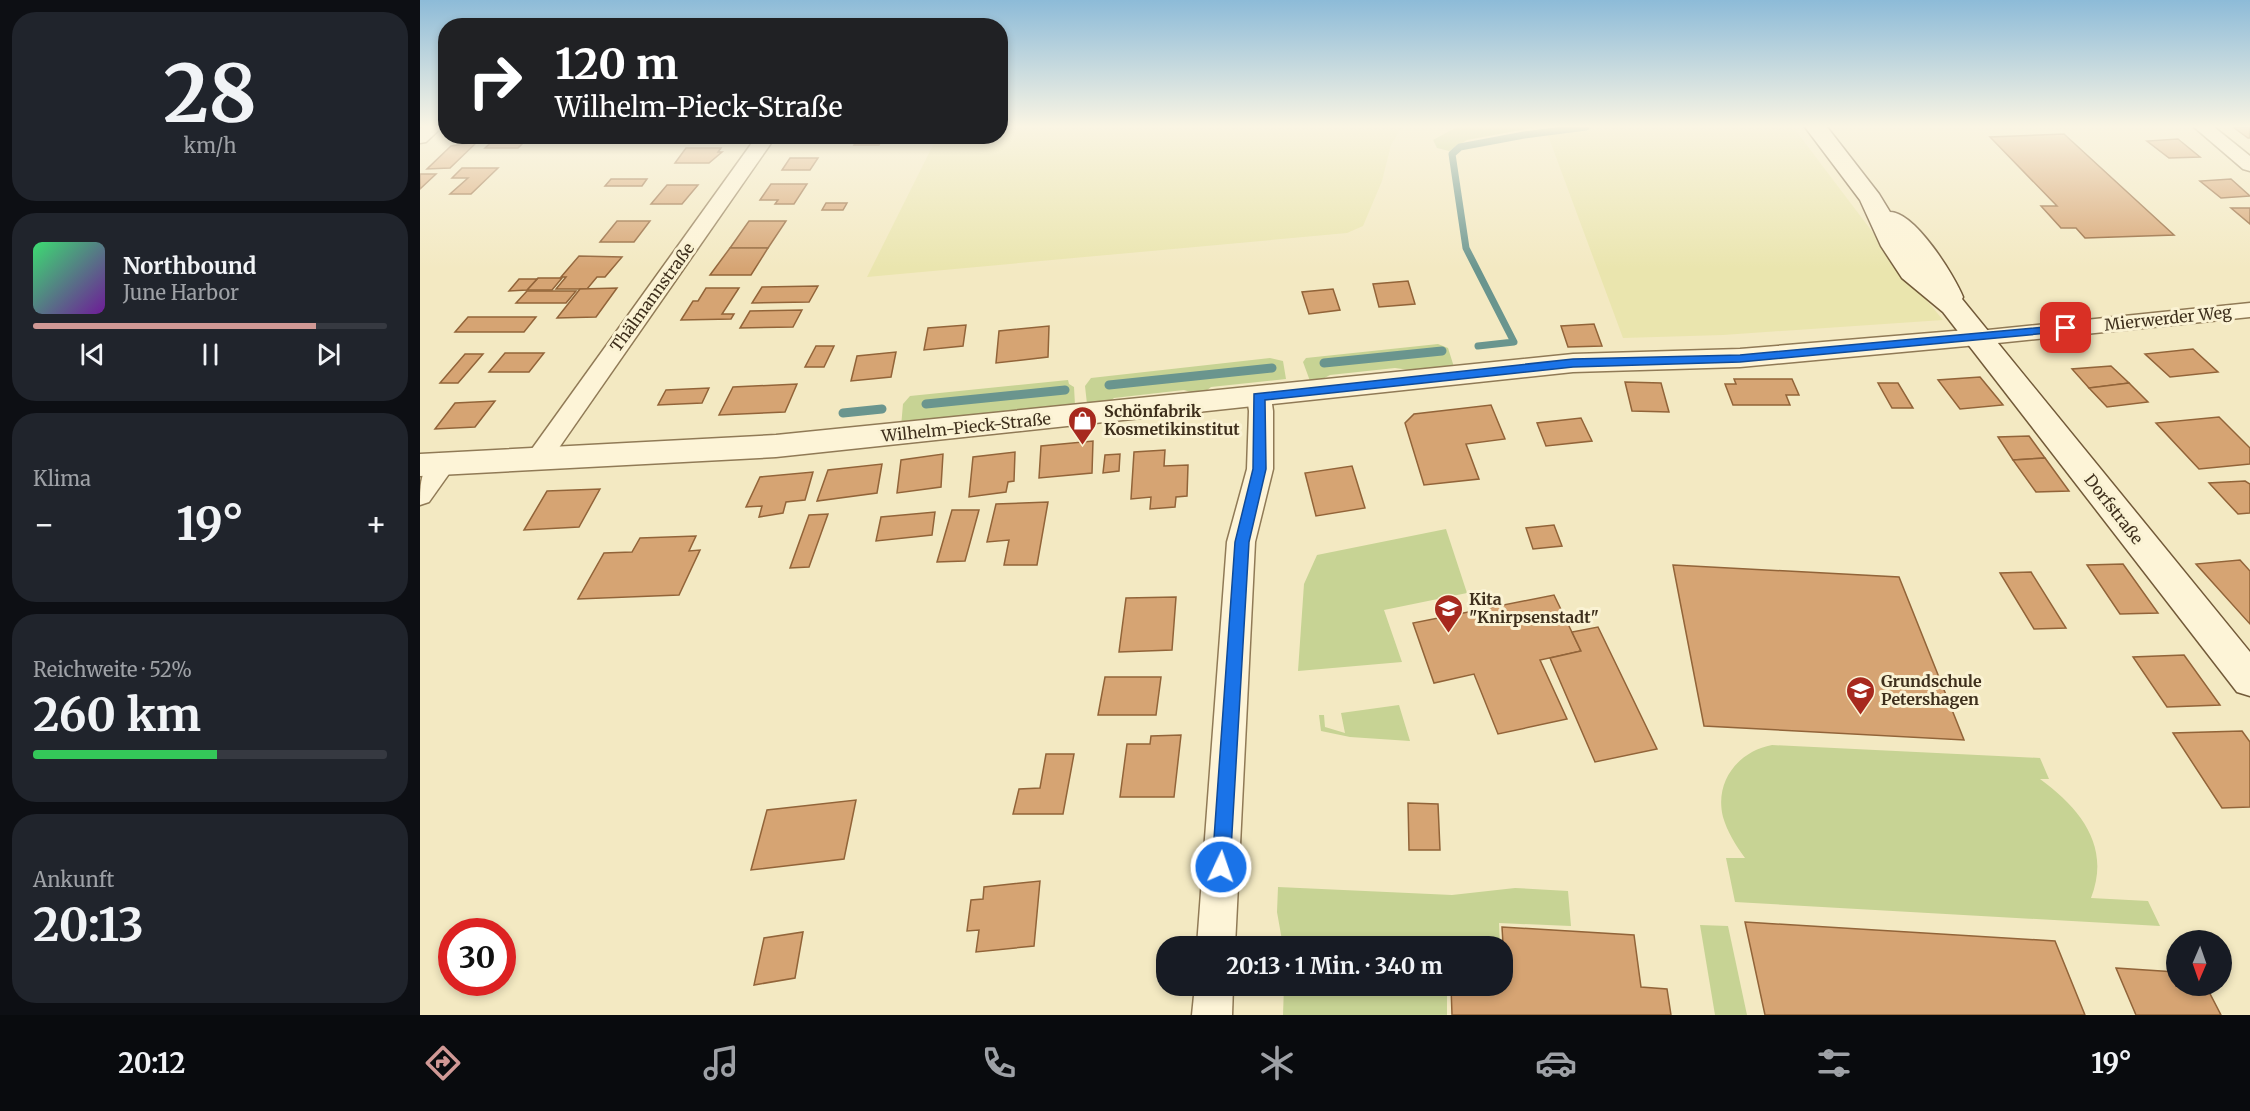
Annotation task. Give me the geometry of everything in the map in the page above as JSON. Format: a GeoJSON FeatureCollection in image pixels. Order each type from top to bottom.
{"type":"FeatureCollection","features":[{"type":"Feature","properties":{"kind":"street","name":"Thälmannstraße"},"geometry":{"type":"LineString","coordinates":[[538,459],[740,174]]}},
{"type":"Feature","properties":{"kind":"street","name":"Dorfstraße"},"geometry":{"type":"LineString","coordinates":[[1852,174],[1871,199],[1928,254],[1940,270],[1953,306],[2250,680]]}},
{"type":"Feature","properties":{"kind":"street","name":"Mierwerder Weg"},"geometry":{"type":"LineString","coordinates":[[1978,338],[2250,309]]}},
{"type":"Feature","properties":{"kind":"street","name":"Wilhelm-Pieck-Straße"},"geometry":{"type":"LineString","coordinates":[[432,465],[776,446],[1573,363],[1740,358],[1978,338]]}},
{"type":"Feature","properties":{"kind":"street"},"geometry":{"type":"LineString","coordinates":[[1217,936],[1242,542],[1260,469],[1259,396]]}},
{"type":"Feature","properties":{"kind":"street"},"geometry":{"type":"LineString","coordinates":[[420,495],[432,465]]}},
{"type":"Feature","properties":{"kind":"street"},"geometry":{"type":"LineString","coordinates":[[1212,1015],[1213,996]]}},
{"type":"Feature","properties":{"kind":"shaded area"},"geometry":{"type":"Polygon","coordinates":[[[918,174],[1384,174],[1363,226],[1347,233],[867,277],[918,174]]]}},
{"type":"Feature","properties":{"kind":"shaded area"},"geometry":{"type":"Polygon","coordinates":[[[1562,174],[1829,174],[1899,267],[1943,320],[1723,335],[1623,338],[1562,174]]]}},
{"type":"Feature","properties":{"kind":"green space"},"geometry":{"type":"Polygon","coordinates":[[[1438,344],[1448,348],[1454,367],[1417,371],[1395,368],[1330,375],[1317,382],[1310,381],[1303,362],[1306,358],[1438,344]]]}},
{"type":"Feature","properties":{"kind":"green space"},"geometry":{"type":"Polygon","coordinates":[[[1270,358],[1283,361],[1286,379],[1211,387],[1201,395],[1184,390],[1114,398],[1106,405],[1087,404],[1085,386],[1091,378],[1270,358]]]}},
{"type":"Feature","properties":{"kind":"green space"},"geometry":{"type":"Polygon","coordinates":[[[1068,380],[1069,384],[1074,387],[1075,405],[901,427],[903,404],[910,396],[1068,380]]]}},
{"type":"Feature","properties":{"kind":"green space"},"geometry":{"type":"Polygon","coordinates":[[[1446,529],[1467,593],[1384,610],[1402,662],[1298,671],[1304,584],[1317,555],[1446,529]]]}},
{"type":"Feature","properties":{"kind":"green space"},"geometry":{"type":"Polygon","coordinates":[[[1399,705],[1410,741],[1350,737],[1321,731],[1319,715],[1324,715],[1325,727],[1345,733],[1341,713],[1399,705]]]}},
{"type":"Feature","properties":{"kind":"green space"},"geometry":{"type":"Polygon","coordinates":[[[1772,745],[2040,758],[2049,779],[2040,779],[2068,803],[2079,816],[2094,846],[2097,862],[2096,879],[2091,898],[2148,901],[2160,926],[1735,902],[1726,858],[1745,858],[1732,838],[1723,817],[1722,791],[1732,770],[1740,761],[1760,748],[1772,745]]]}},
{"type":"Feature","properties":{"kind":"green space"},"geometry":{"type":"Polygon","coordinates":[[[1278,887],[1452,895],[1515,888],[1568,891],[1571,926],[1499,923],[1500,936],[1281,936],[1277,912],[1278,887]]]}},
{"type":"Feature","properties":{"kind":"green space"},"geometry":{"type":"Polygon","coordinates":[[[1700,925],[1728,926],[1747,1015],[1715,1015],[1700,925]]]}},
{"type":"Feature","properties":{"kind":"green space"},"geometry":{"type":"Polygon","coordinates":[[[1284,996],[1447,996],[1447,1015],[1283,1015],[1284,996]]]}},
{"type":"Feature","properties":{"kind":"building"},"geometry":{"type":"Polygon","coordinates":[[[420,174],[436,174],[420,189],[420,174]]]}},
{"type":"Feature","properties":{"kind":"building"},"geometry":{"type":"Polygon","coordinates":[[[456,174],[491,174],[471,194],[450,194],[468,178],[452,178],[456,174]]]}},
{"type":"Feature","properties":{"kind":"building"},"geometry":{"type":"Polygon","coordinates":[[[2026,174],[2108,174],[2174,235],[2085,238],[2076,228],[2061,228],[2041,206],[2057,206],[2026,174]]]}},
{"type":"Feature","properties":{"kind":"building"},"geometry":{"type":"Polygon","coordinates":[[[611,179],[647,179],[642,186],[605,186],[611,179]]]}},
{"type":"Feature","properties":{"kind":"building"},"geometry":{"type":"Polygon","coordinates":[[[2231,179],[2250,196],[2221,198],[2200,181],[2231,179]]]}},
{"type":"Feature","properties":{"kind":"building"},"geometry":{"type":"Polygon","coordinates":[[[771,184],[807,184],[794,204],[775,204],[778,200],[760,200],[771,184]]]}},
{"type":"Feature","properties":{"kind":"building"},"geometry":{"type":"Polygon","coordinates":[[[667,185],[698,185],[682,204],[651,204],[667,185]]]}},
{"type":"Feature","properties":{"kind":"building"},"geometry":{"type":"Polygon","coordinates":[[[826,203],[847,203],[843,210],[822,210],[826,203]]]}},
{"type":"Feature","properties":{"kind":"building"},"geometry":{"type":"Polygon","coordinates":[[[2231,208],[2250,208],[2250,224],[2231,208]]]}},
{"type":"Feature","properties":{"kind":"building"},"geometry":{"type":"Polygon","coordinates":[[[617,221],[650,221],[634,242],[600,242],[617,221]]]}},
{"type":"Feature","properties":{"kind":"building"},"geometry":{"type":"Polygon","coordinates":[[[749,221],[786,221],[768,248],[730,248],[749,221]]]}},
{"type":"Feature","properties":{"kind":"building"},"geometry":{"type":"Polygon","coordinates":[[[730,248],[768,248],[751,275],[710,275],[730,248]]]}},
{"type":"Feature","properties":{"kind":"building"},"geometry":{"type":"Polygon","coordinates":[[[579,256],[622,257],[605,277],[597,277],[587,289],[556,289],[566,277],[561,277],[579,256]]]}},
{"type":"Feature","properties":{"kind":"building"},"geometry":{"type":"Polygon","coordinates":[[[538,278],[562,278],[552,290],[527,290],[538,278]]]}},
{"type":"Feature","properties":{"kind":"building"},"geometry":{"type":"Polygon","coordinates":[[[519,279],[537,279],[527,290],[509,291],[519,279]]]}},
{"type":"Feature","properties":{"kind":"building"},"geometry":{"type":"Polygon","coordinates":[[[1408,281],[1415,304],[1379,307],[1373,284],[1408,281]]]}},
{"type":"Feature","properties":{"kind":"building"},"geometry":{"type":"Polygon","coordinates":[[[818,286],[809,302],[752,303],[762,287],[818,286]]]}},
{"type":"Feature","properties":{"kind":"building"},"geometry":{"type":"Polygon","coordinates":[[[617,288],[596,317],[557,318],[580,289],[617,288]]]}},
{"type":"Feature","properties":{"kind":"building"},"geometry":{"type":"Polygon","coordinates":[[[706,288],[739,288],[722,314],[734,314],[731,319],[681,320],[693,301],[698,301],[706,288]]]}},
{"type":"Feature","properties":{"kind":"building"},"geometry":{"type":"Polygon","coordinates":[[[1333,289],[1340,310],[1309,314],[1302,292],[1333,289]]]}},
{"type":"Feature","properties":{"kind":"building"},"geometry":{"type":"Polygon","coordinates":[[[527,291],[576,291],[566,303],[516,303],[527,291]]]}},
{"type":"Feature","properties":{"kind":"building"},"geometry":{"type":"Polygon","coordinates":[[[802,310],[793,327],[740,328],[750,311],[802,310]]]}},
{"type":"Feature","properties":{"kind":"building"},"geometry":{"type":"Polygon","coordinates":[[[468,317],[536,317],[524,332],[455,332],[468,317]]]}},
{"type":"Feature","properties":{"kind":"building"},"geometry":{"type":"Polygon","coordinates":[[[1594,324],[1602,346],[1568,347],[1561,326],[1594,324]]]}},
{"type":"Feature","properties":{"kind":"building"},"geometry":{"type":"Polygon","coordinates":[[[966,325],[963,346],[924,350],[928,328],[966,325]]]}},
{"type":"Feature","properties":{"kind":"building"},"geometry":{"type":"Polygon","coordinates":[[[1049,326],[1048,357],[996,363],[999,331],[1049,326]]]}},
{"type":"Feature","properties":{"kind":"building"},"geometry":{"type":"Polygon","coordinates":[[[816,346],[834,346],[824,367],[805,367],[816,346]]]}},
{"type":"Feature","properties":{"kind":"building"},"geometry":{"type":"Polygon","coordinates":[[[2193,349],[2218,372],[2170,377],[2145,354],[2193,349]]]}},
{"type":"Feature","properties":{"kind":"building"},"geometry":{"type":"Polygon","coordinates":[[[896,352],[891,377],[851,381],[857,356],[896,352]]]}},
{"type":"Feature","properties":{"kind":"building"},"geometry":{"type":"Polygon","coordinates":[[[505,353],[544,353],[529,372],[489,372],[505,353]]]}},
{"type":"Feature","properties":{"kind":"building"},"geometry":{"type":"Polygon","coordinates":[[[465,354],[483,354],[458,383],[440,383],[465,354]]]}},
{"type":"Feature","properties":{"kind":"building"},"geometry":{"type":"Polygon","coordinates":[[[2111,366],[2129,383],[2089,388],[2072,369],[2111,366]]]}},
{"type":"Feature","properties":{"kind":"building"},"geometry":{"type":"Polygon","coordinates":[[[1980,377],[2003,405],[1960,409],[1938,380],[1980,377]]]}},
{"type":"Feature","properties":{"kind":"building"},"geometry":{"type":"Polygon","coordinates":[[[1734,379],[1792,379],[1799,395],[1786,395],[1790,405],[1733,405],[1725,384],[1736,384],[1734,379]]]}},
{"type":"Feature","properties":{"kind":"building"},"geometry":{"type":"Polygon","coordinates":[[[1625,382],[1661,383],[1669,412],[1632,411],[1625,382]]]}},
{"type":"Feature","properties":{"kind":"building"},"geometry":{"type":"Polygon","coordinates":[[[1878,383],[1898,383],[1913,408],[1892,408],[1878,383]]]}},
{"type":"Feature","properties":{"kind":"building"},"geometry":{"type":"Polygon","coordinates":[[[2129,383],[2148,402],[2107,407],[2089,388],[2129,383]]]}},
{"type":"Feature","properties":{"kind":"building"},"geometry":{"type":"Polygon","coordinates":[[[797,384],[785,412],[719,415],[733,387],[797,384]]]}},
{"type":"Feature","properties":{"kind":"building"},"geometry":{"type":"Polygon","coordinates":[[[709,388],[702,403],[658,405],[666,390],[709,388]]]}},
{"type":"Feature","properties":{"kind":"building"},"geometry":{"type":"Polygon","coordinates":[[[495,401],[475,427],[435,429],[455,403],[495,401]]]}},
{"type":"Feature","properties":{"kind":"building"},"geometry":{"type":"Polygon","coordinates":[[[1491,405],[1505,439],[1466,444],[1479,479],[1424,485],[1405,423],[1414,414],[1491,405]]]}},
{"type":"Feature","properties":{"kind":"building"},"geometry":{"type":"Polygon","coordinates":[[[2219,417],[2250,448],[2250,464],[2199,469],[2156,423],[2219,417]]]}},
{"type":"Feature","properties":{"kind":"building"},"geometry":{"type":"Polygon","coordinates":[[[1581,418],[1592,441],[1546,446],[1537,423],[1581,418]]]}},
{"type":"Feature","properties":{"kind":"building"},"geometry":{"type":"Polygon","coordinates":[[[2029,436],[2045,458],[2013,460],[1998,437],[2029,436]]]}},
{"type":"Feature","properties":{"kind":"building"},"geometry":{"type":"Polygon","coordinates":[[[1093,441],[1092,473],[1039,478],[1041,446],[1093,441]]]}},
{"type":"Feature","properties":{"kind":"building"},"geometry":{"type":"Polygon","coordinates":[[[1165,450],[1164,466],[1188,465],[1187,496],[1176,497],[1175,507],[1150,509],[1151,497],[1131,499],[1134,452],[1165,450]]]}},
{"type":"Feature","properties":{"kind":"building"},"geometry":{"type":"Polygon","coordinates":[[[1015,452],[1014,481],[1008,482],[1006,492],[969,497],[973,457],[1015,452]]]}},
{"type":"Feature","properties":{"kind":"building"},"geometry":{"type":"Polygon","coordinates":[[[943,454],[941,487],[897,493],[901,460],[943,454]]]}},
{"type":"Feature","properties":{"kind":"building"},"geometry":{"type":"Polygon","coordinates":[[[1120,454],[1119,471],[1103,473],[1105,455],[1120,454]]]}},
{"type":"Feature","properties":{"kind":"building"},"geometry":{"type":"Polygon","coordinates":[[[2045,458],[2069,491],[2036,492],[2013,460],[2045,458]]]}},
{"type":"Feature","properties":{"kind":"building"},"geometry":{"type":"Polygon","coordinates":[[[882,464],[877,493],[817,501],[828,470],[882,464]]]}},
{"type":"Feature","properties":{"kind":"building"},"geometry":{"type":"Polygon","coordinates":[[[1352,466],[1365,508],[1316,516],[1305,473],[1352,466]]]}},
{"type":"Feature","properties":{"kind":"building"},"geometry":{"type":"Polygon","coordinates":[[[813,472],[805,500],[786,502],[783,513],[759,517],[762,506],[746,507],[760,477],[813,472]]]}},
{"type":"Feature","properties":{"kind":"building"},"geometry":{"type":"Polygon","coordinates":[[[2245,481],[2250,484],[2250,513],[2238,514],[2209,483],[2245,481]]]}},
{"type":"Feature","properties":{"kind":"building"},"geometry":{"type":"Polygon","coordinates":[[[600,489],[579,527],[524,530],[547,491],[600,489]]]}},
{"type":"Feature","properties":{"kind":"building"},"geometry":{"type":"Polygon","coordinates":[[[1048,502],[1037,565],[1004,565],[1009,540],[987,542],[996,504],[1048,502]]]}},
{"type":"Feature","properties":{"kind":"building"},"geometry":{"type":"Polygon","coordinates":[[[952,510],[979,510],[965,561],[937,562],[952,510]]]}},
{"type":"Feature","properties":{"kind":"building"},"geometry":{"type":"Polygon","coordinates":[[[935,512],[932,535],[876,541],[881,517],[935,512]]]}},
{"type":"Feature","properties":{"kind":"building"},"geometry":{"type":"Polygon","coordinates":[[[828,514],[809,567],[790,568],[809,515],[828,514]]]}},
{"type":"Feature","properties":{"kind":"building"},"geometry":{"type":"Polygon","coordinates":[[[1554,525],[1562,546],[1533,549],[1526,528],[1554,525]]]}},
{"type":"Feature","properties":{"kind":"building"},"geometry":{"type":"Polygon","coordinates":[[[696,536],[689,551],[700,550],[679,595],[578,599],[604,553],[632,552],[640,538],[696,536]]]}},
{"type":"Feature","properties":{"kind":"building"},"geometry":{"type":"Polygon","coordinates":[[[2240,560],[2250,571],[2250,624],[2196,564],[2240,560]]]}},
{"type":"Feature","properties":{"kind":"building"},"geometry":{"type":"Polygon","coordinates":[[[2123,564],[2158,613],[2120,614],[2087,565],[2123,564]]]}},
{"type":"Feature","properties":{"kind":"building"},"geometry":{"type":"Polygon","coordinates":[[[1673,565],[1899,577],[1964,740],[1704,726],[1673,565]]]}},
{"type":"Feature","properties":{"kind":"building"},"geometry":{"type":"Polygon","coordinates":[[[2031,572],[2066,628],[2034,629],[2000,573],[2031,572]]]}},
{"type":"Feature","properties":{"kind":"building"},"geometry":{"type":"Polygon","coordinates":[[[1554,595],[1581,651],[1540,660],[1567,719],[1498,734],[1474,674],[1434,683],[1413,623],[1554,595]]]}},
{"type":"Feature","properties":{"kind":"building"},"geometry":{"type":"Polygon","coordinates":[[[1176,597],[1172,650],[1119,652],[1126,598],[1176,597]]]}},
{"type":"Feature","properties":{"kind":"building"},"geometry":{"type":"Polygon","coordinates":[[[1598,627],[1657,749],[1595,762],[1550,658],[1581,651],[1572,632],[1598,627]]]}},
{"type":"Feature","properties":{"kind":"building"},"geometry":{"type":"Polygon","coordinates":[[[2184,655],[2220,705],[2167,707],[2133,657],[2184,655]]]}},
{"type":"Feature","properties":{"kind":"building"},"geometry":{"type":"Polygon","coordinates":[[[1105,677],[1161,677],[1156,715],[1098,715],[1105,677]]]}},
{"type":"Feature","properties":{"kind":"building"},"geometry":{"type":"Polygon","coordinates":[[[2242,731],[2250,742],[2250,807],[2222,808],[2173,733],[2242,731]]]}},
{"type":"Feature","properties":{"kind":"building"},"geometry":{"type":"Polygon","coordinates":[[[1181,735],[1174,797],[1120,797],[1127,744],[1150,744],[1151,736],[1181,735]]]}},
{"type":"Feature","properties":{"kind":"building"},"geometry":{"type":"Polygon","coordinates":[[[1046,754],[1074,754],[1063,814],[1013,814],[1019,789],[1040,788],[1046,754]]]}},
{"type":"Feature","properties":{"kind":"building"},"geometry":{"type":"Polygon","coordinates":[[[856,800],[844,859],[751,870],[767,810],[856,800]]]}},
{"type":"Feature","properties":{"kind":"building"},"geometry":{"type":"Polygon","coordinates":[[[1408,803],[1438,804],[1440,850],[1409,850],[1408,803]]]}},
{"type":"Feature","properties":{"kind":"building"},"geometry":{"type":"Polygon","coordinates":[[[1040,881],[1034,946],[976,952],[979,930],[967,931],[971,900],[983,899],[984,887],[1040,881]]]}},
{"type":"Feature","properties":{"kind":"building"},"geometry":{"type":"Polygon","coordinates":[[[1745,922],[2055,941],[2085,1015],[1765,1015],[1745,922]]]}},
{"type":"Feature","properties":{"kind":"building"},"geometry":{"type":"Polygon","coordinates":[[[1502,927],[1634,935],[1641,987],[1667,989],[1671,1015],[1452,1015],[1451,996],[1513,996],[1513,936],[1503,936],[1502,927]]]}},
{"type":"Feature","properties":{"kind":"building"},"geometry":{"type":"Polygon","coordinates":[[[803,932],[795,978],[754,985],[764,938],[803,932]]]}},
{"type":"Feature","properties":{"kind":"building"},"geometry":{"type":"Polygon","coordinates":[[[2116,968],[2166,971],[2166,996],[2211,996],[2221,1015],[2136,1015],[2116,968]]]}},
{"type":"Feature","properties":{"kind":"waterway"},"geometry":{"type":"LineString","coordinates":[[1455,174],[1466,248],[1514,342],[1478,346]]}},
{"type":"Feature","properties":{"kind":"waterway"},"geometry":{"type":"LineString","coordinates":[[1324,363],[1442,351]]}},
{"type":"Feature","properties":{"kind":"waterway"},"geometry":{"type":"LineString","coordinates":[[1109,385],[1272,368]]}},
{"type":"Feature","properties":{"kind":"waterway"},"geometry":{"type":"LineString","coordinates":[[926,404],[1065,390]]}},
{"type":"Feature","properties":{"kind":"waterway"},"geometry":{"type":"LineString","coordinates":[[843,413],[882,409]]}},
{"type":"Feature","properties":{"kind":"place","name":"Schönfabrik Kosmetikinstitut"},"geometry":{"type":"Point","coordinates":[1083,446]}},
{"type":"Feature","properties":{"kind":"place","name":"Kita \"Knirpsenstadt\""},"geometry":{"type":"Point","coordinates":[1448,634]}},
{"type":"Feature","properties":{"kind":"place","name":"Grundschule Petershagen"},"geometry":{"type":"Point","coordinates":[1860,716]}},
{"type":"Feature","properties":{"kind":"route"},"geometry":{"type":"LineString","coordinates":[[1221,867],[1242,542],[1260,469],[1259,396],[1573,363],[1740,358],[1978,338],[2066,328]]}}]}
